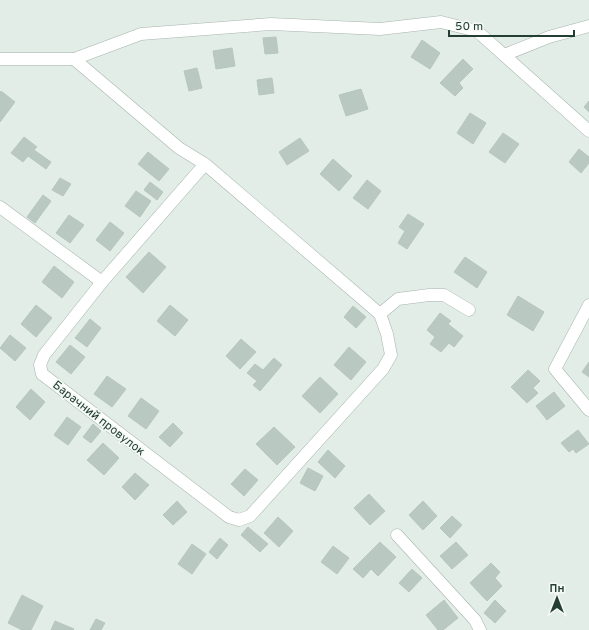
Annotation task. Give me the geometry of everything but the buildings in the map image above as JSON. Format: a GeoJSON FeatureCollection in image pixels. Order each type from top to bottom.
{"type":"FeatureCollection","features":[{"type":"Feature","properties":{"kind":"street"},"geometry":{"type":"LineString","coordinates":[[0,59],[74,59],[141,34],[271,24],[380,29],[441,22],[477,31],[589,131]]}},
{"type":"Feature","properties":{"kind":"street"},"geometry":{"type":"LineString","coordinates":[[504,55],[549,37],[589,26]]}},
{"type":"Feature","properties":{"kind":"street"},"geometry":{"type":"LineString","coordinates":[[74,59],[179,148],[205,164],[380,314],[398,299],[429,295],[444,295],[469,310]]}},
{"type":"Feature","properties":{"kind":"street","name":"Барачний провулок"},"geometry":{"type":"LineString","coordinates":[[205,164],[102,282],[44,355],[40,365],[42,374],[229,517],[239,520],[250,516],[383,369],[391,355],[387,334],[380,314]]}},
{"type":"Feature","properties":{"kind":"street"},"geometry":{"type":"LineString","coordinates":[[0,206],[102,282]]}},
{"type":"Feature","properties":{"kind":"street"},"geometry":{"type":"LineString","coordinates":[[589,305],[555,369],[589,410]]}},
{"type":"Feature","properties":{"kind":"street"},"geometry":{"type":"LineString","coordinates":[[397,535],[476,620],[480,630]]}}]}
